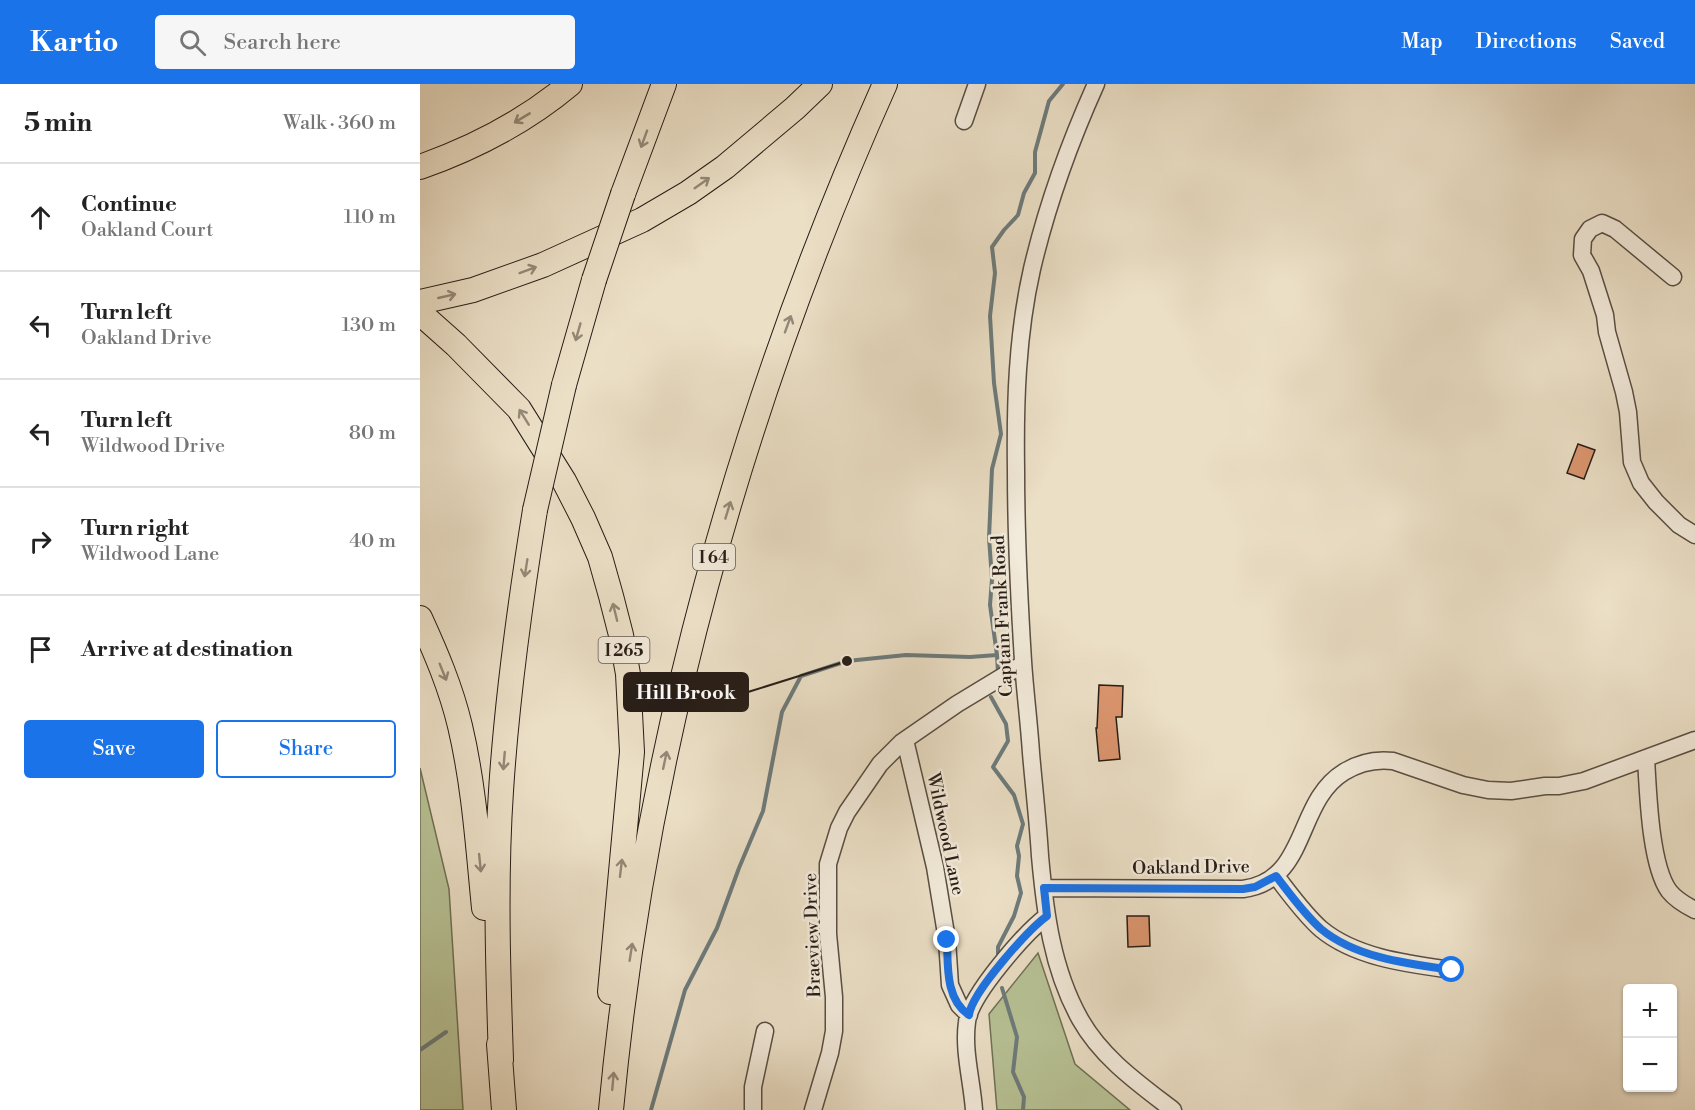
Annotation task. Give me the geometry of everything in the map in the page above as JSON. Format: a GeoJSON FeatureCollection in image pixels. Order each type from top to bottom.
{"type":"FeatureCollection","features":[{"type":"Feature","properties":{"kind":"highway"},"geometry":{"type":"LineString","coordinates":[[420,168],[469,148],[503,130],[570,84]]}},
{"type":"Feature","properties":{"kind":"highway"},"geometry":{"type":"LineString","coordinates":[[504,1110],[498,879],[501,792],[510,686],[535,510],[564,385],[594,280],[664,84]]}},
{"type":"Feature","properties":{"kind":"highway"},"geometry":{"type":"LineString","coordinates":[[420,302],[473,290],[543,265],[642,220],[688,193],[760,138],[820,84]]}},
{"type":"Feature","properties":{"kind":"highway","name":"I 64"},"geometry":{"type":"LineString","coordinates":[[611,1110],[616,1051],[641,887],[686,669],[719,539],[763,398],[805,277],[885,84]]}},
{"type":"Feature","properties":{"kind":"highway","name":"I 265"},"geometry":{"type":"LineString","coordinates":[[420,314],[456,345],[519,409],[564,481],[583,518],[600,557],[611,596],[628,674],[632,752],[609,1002],[616,1051]]}},
{"type":"Feature","properties":{"kind":"highway"},"geometry":{"type":"LineString","coordinates":[[420,618],[447,682],[460,725],[469,769],[501,1060]]}},
{"type":"Feature","properties":{"kind":"street"},"geometry":{"type":"LineString","coordinates":[[964,121],[976,84]]}},
{"type":"Feature","properties":{"kind":"street","name":"Captain Frank Road"},"geometry":{"type":"LineString","coordinates":[[1096,84],[1067,152],[1044,223],[1032,272],[1020,346],[1016,435],[1016,517],[1023,664],[1047,916],[1064,982],[1080,1019],[1117,1066],[1173,1110]]}},
{"type":"Feature","properties":{"kind":"street"},"geometry":{"type":"LineString","coordinates":[[1673,277],[1615,229],[1602,223],[1590,229],[1582,240],[1582,255],[1591,271],[1605,315],[1606,332],[1624,392],[1632,462],[1641,483],[1656,502],[1679,525],[1695,535]]}},
{"type":"Feature","properties":{"kind":"street","name":"Braeview Drive"},"geometry":{"type":"LineString","coordinates":[[813,1110],[834,1031],[834,997],[828,934],[828,864],[832,846],[846,812],[879,764],[905,740],[957,704],[1023,664]]}},
{"type":"Feature","properties":{"kind":"street","name":"Wildwood Lane"},"geometry":{"type":"LineString","coordinates":[[905,740],[935,867],[947,940],[950,985],[959,1005],[969,1015]]}},
{"type":"Feature","properties":{"kind":"street","name":"Oakland Drive"},"geometry":{"type":"LineString","coordinates":[[1044,888],[1243,889],[1255,887],[1276,876],[1292,856],[1313,806],[1326,786],[1333,778],[1362,763],[1394,761],[1463,784],[1488,790],[1512,791],[1584,781],[1695,740]]}},
{"type":"Feature","properties":{"kind":"street"},"geometry":{"type":"LineString","coordinates":[[1646,758],[1650,813],[1659,873],[1676,899],[1695,910]]}},
{"type":"Feature","properties":{"kind":"street"},"geometry":{"type":"LineString","coordinates":[[1276,876],[1313,921],[1339,942],[1381,956],[1452,970]]}},
{"type":"Feature","properties":{"kind":"street"},"geometry":{"type":"LineString","coordinates":[[974,1110],[967,1048],[967,1020],[973,1003],[983,987],[1034,926],[1047,916]]}},
{"type":"Feature","properties":{"kind":"street"},"geometry":{"type":"LineString","coordinates":[[753,1110],[753,1087],[765,1031]]}},
{"type":"Feature","properties":{"kind":"green space"},"geometry":{"type":"Polygon","coordinates":[[[420,768],[449,889],[463,1110],[420,1110],[420,768]]]}},
{"type":"Feature","properties":{"kind":"green space"},"geometry":{"type":"Polygon","coordinates":[[[1038,953],[1075,1064],[1130,1110],[997,1110],[989,1014],[1038,953]]]}},
{"type":"Feature","properties":{"kind":"building"},"geometry":{"type":"Polygon","coordinates":[[[1578,444],[1595,450],[1584,479],[1567,473],[1578,444]]]}},
{"type":"Feature","properties":{"kind":"building"},"geometry":{"type":"Polygon","coordinates":[[[1099,685],[1123,686],[1122,717],[1116,717],[1120,759],[1099,761],[1096,728],[1099,685]]]}},
{"type":"Feature","properties":{"kind":"building"},"geometry":{"type":"Polygon","coordinates":[[[1127,916],[1149,916],[1150,946],[1128,947],[1127,916]]]}},
{"type":"Feature","properties":{"kind":"waterway"},"geometry":{"type":"LineString","coordinates":[[998,673],[990,605],[992,579],[989,538],[992,469],[1001,434],[994,383],[990,316],[995,273],[992,247],[1018,215],[1024,193],[1035,173],[1035,152],[1049,101],[1063,84]]}},
{"type":"Feature","properties":{"kind":"waterway"},"geometry":{"type":"LineString","coordinates":[[651,1110],[685,990],[717,928],[763,811],[782,712],[801,676],[847,661],[906,655],[970,657],[997,655]]}},
{"type":"Feature","properties":{"kind":"waterway"},"geometry":{"type":"LineString","coordinates":[[991,697],[1006,724],[1008,741],[993,767],[1014,795],[1023,824],[1017,846],[1019,856],[1017,876],[1021,893],[1014,916],[998,947],[998,954]]}},
{"type":"Feature","properties":{"kind":"waterway"},"geometry":{"type":"LineString","coordinates":[[1002,988],[1017,1037],[1013,1072],[1024,1097],[1023,1110]]}},
{"type":"Feature","properties":{"kind":"waterway"},"geometry":{"type":"LineString","coordinates":[[420,1050],[446,1032]]}},
{"type":"Feature","properties":{"kind":"place","name":"Hill Brook"},"geometry":{"type":"Point","coordinates":[847,661]}},
{"type":"Feature","properties":{"kind":"route"},"geometry":{"type":"LineString","coordinates":[[947,940],[950,985],[959,1005],[969,1015],[983,987],[1010,952],[1034,926],[1047,916],[1044,888],[1243,889],[1255,887],[1276,876],[1313,921],[1339,942],[1381,956],[1452,970]]}}]}
